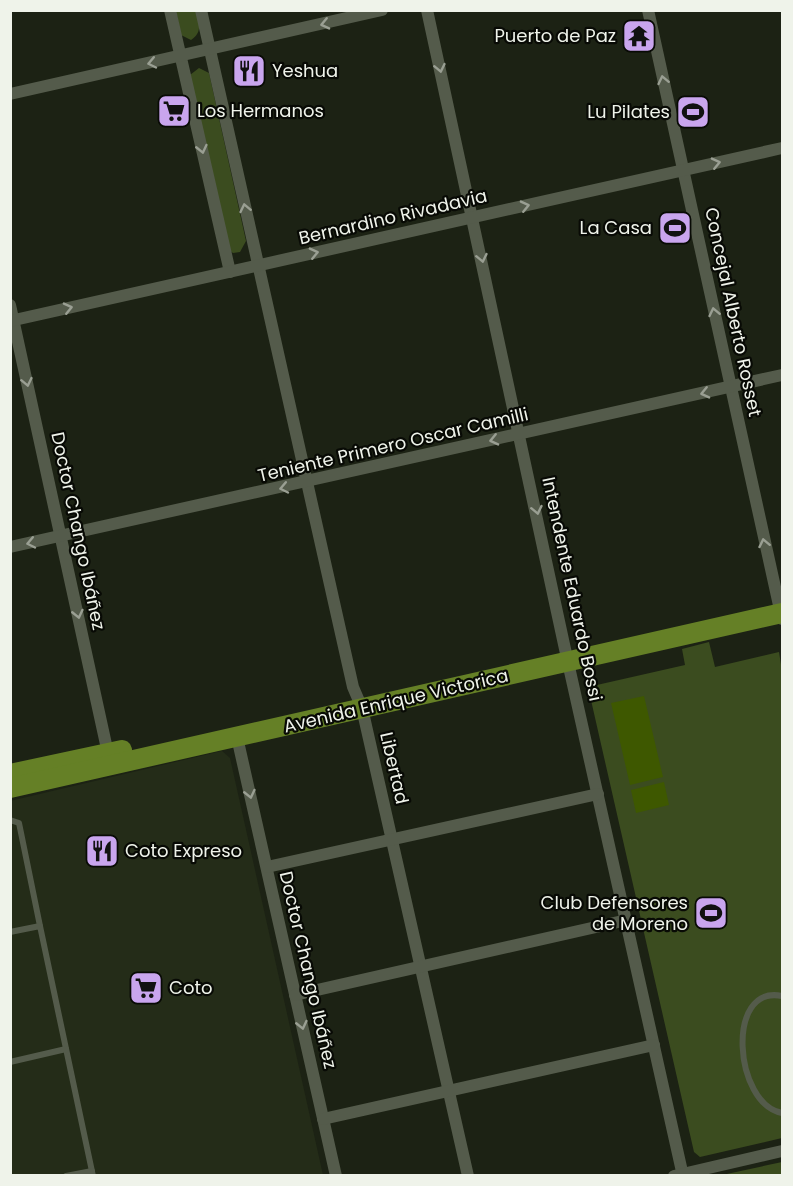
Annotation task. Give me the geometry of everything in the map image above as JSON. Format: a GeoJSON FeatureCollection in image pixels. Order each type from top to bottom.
{"type":"FeatureCollection","features":[{"type":"Feature","properties":{"kind":"main road","name":"Avenida Enrique Victorica"},"geometry":{"type":"LineString","coordinates":[[10,788],[110,759],[359,701],[781,610]]}},
{"type":"Feature","properties":{"kind":"main road","name":"Avenida Enrique Victorica"},"geometry":{"type":"LineString","coordinates":[[10,774],[237,737],[359,701]]}},
{"type":"Feature","properties":{"kind":"street"},"geometry":{"type":"LineString","coordinates":[[170,10],[230,272]]}},
{"type":"Feature","properties":{"kind":"street","name":"Libertad"},"geometry":{"type":"LineString","coordinates":[[201,10],[306,483],[392,840],[468,1176]]}},
{"type":"Feature","properties":{"kind":"street"},"geometry":{"type":"LineString","coordinates":[[10,94],[382,10]]}},
{"type":"Feature","properties":{"kind":"street","name":"Intendente Eduardo Bossi"},"geometry":{"type":"LineString","coordinates":[[427,10],[627,920],[680,1175]]}},
{"type":"Feature","properties":{"kind":"street","name":"Concejal Alberto Rosset"},"geometry":{"type":"LineString","coordinates":[[648,10],[781,610]]}},
{"type":"Feature","properties":{"kind":"street","name":"Bernardino Rivadavia"},"geometry":{"type":"LineString","coordinates":[[12,320],[783,148]]}},
{"type":"Feature","properties":{"kind":"street","name":"Doctor Chango Ibáñez"},"geometry":{"type":"LineString","coordinates":[[10,305],[110,759]]}},
{"type":"Feature","properties":{"kind":"street","name":"Teniente Primero Oscar Camilli"},"geometry":{"type":"LineString","coordinates":[[10,547],[306,483],[783,375]]}},
{"type":"Feature","properties":{"kind":"street","name":"Doctor Chango Ibáñez"},"geometry":{"type":"LineString","coordinates":[[237,737],[336,1176]]}},
{"type":"Feature","properties":{"kind":"street"},"geometry":{"type":"LineString","coordinates":[[267,867],[598,794]]}},
{"type":"Feature","properties":{"kind":"street"},"geometry":{"type":"LineString","coordinates":[[295,995],[627,920]]}},
{"type":"Feature","properties":{"kind":"street"},"geometry":{"type":"LineString","coordinates":[[323,1119],[654,1045]]}},
{"type":"Feature","properties":{"kind":"street"},"geometry":{"type":"LineString","coordinates":[[680,1175],[783,1151]]}},
{"type":"Feature","properties":{"kind":"lane"},"geometry":{"type":"LineString","coordinates":[[10,820],[19,824],[93,1173],[66,1176]]}},
{"type":"Feature","properties":{"kind":"lane"},"geometry":{"type":"LineString","coordinates":[[10,932],[40,926]]}},
{"type":"Feature","properties":{"kind":"lane"},"geometry":{"type":"LineString","coordinates":[[783,996],[766,996],[755,1002],[744,1022],[744,1060],[751,1086],[760,1101],[769,1110],[783,1113]]}},
{"type":"Feature","properties":{"kind":"lane"},"geometry":{"type":"LineString","coordinates":[[10,1062],[66,1049]]}},
{"type":"Feature","properties":{"kind":"shaded area"},"geometry":{"type":"Polygon","coordinates":[[[176,11],[196,11],[199,30],[191,40],[181,35],[176,11]]]}},
{"type":"Feature","properties":{"kind":"shaded area"},"geometry":{"type":"Polygon","coordinates":[[[199,68],[209,73],[246,241],[240,252],[233,253],[229,250],[190,75],[199,68]]]}},
{"type":"Feature","properties":{"kind":"shaded area","name":"Club Defensores de Moreno"},"geometry":{"type":"Polygon","coordinates":[[[709,642],[715,667],[779,652],[782,671],[782,1138],[700,1157],[694,1152],[588,687],[685,665],[682,649],[709,642]]]}},
{"type":"Feature","properties":{"kind":"shaded area"},"geometry":{"type":"Polygon","coordinates":[[[644,696],[663,777],[630,785],[611,703],[644,696]]]}},
{"type":"Feature","properties":{"kind":"shaded area","name":"Coto"},"geometry":{"type":"Polygon","coordinates":[[[222,751],[230,758],[323,1175],[11,1175],[10,801],[222,751]]]}},
{"type":"Feature","properties":{"kind":"shaded area"},"geometry":{"type":"Polygon","coordinates":[[[664,782],[669,805],[636,813],[631,790],[664,782]]]}},
{"type":"Feature","properties":{"kind":"shaded area"},"geometry":{"type":"Polygon","coordinates":[[[782,1162],[782,1175],[722,1175],[782,1162]]]}},
{"type":"Feature","properties":{"kind":"place","name":"Puerto de Paz"},"geometry":{"type":"Point","coordinates":[639,36]}},
{"type":"Feature","properties":{"kind":"place","name":"Yeshua"},"geometry":{"type":"Point","coordinates":[249,71]}},
{"type":"Feature","properties":{"kind":"place","name":"Los Hermanos"},"geometry":{"type":"Point","coordinates":[174,111]}},
{"type":"Feature","properties":{"kind":"place","name":"Lu Pilates"},"geometry":{"type":"Point","coordinates":[693,112]}},
{"type":"Feature","properties":{"kind":"place","name":"La Casa"},"geometry":{"type":"Point","coordinates":[675,228]}},
{"type":"Feature","properties":{"kind":"place","name":"Coto Expreso"},"geometry":{"type":"Point","coordinates":[102,851]}},
{"type":"Feature","properties":{"kind":"place","name":"Club Defensores de Moreno"},"geometry":{"type":"Point","coordinates":[711,913]}},
{"type":"Feature","properties":{"kind":"place","name":"Coto"},"geometry":{"type":"Point","coordinates":[146,988]}}]}
